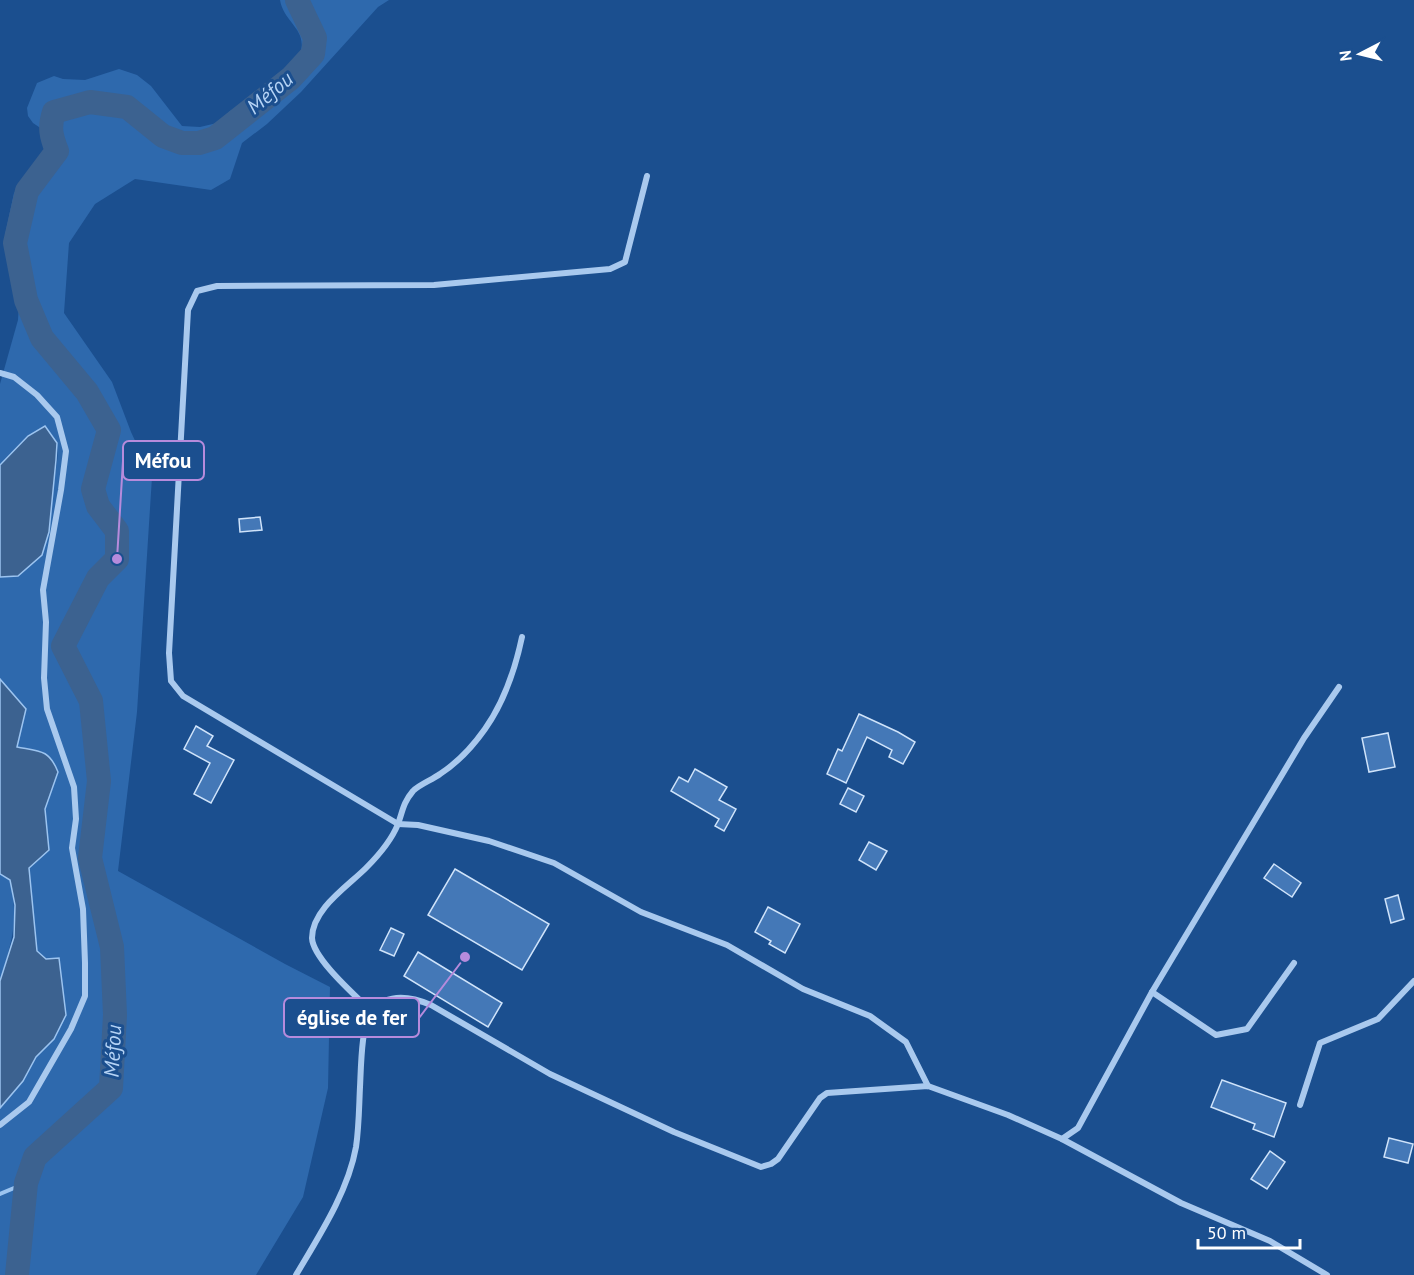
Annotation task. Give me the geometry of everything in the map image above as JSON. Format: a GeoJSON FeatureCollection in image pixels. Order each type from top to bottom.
{"type":"FeatureCollection","features":[{"type":"Feature","properties":{"kind":"street"},"geometry":{"type":"LineString","coordinates":[[647,176],[625,262],[610,269],[434,285],[217,286],[197,291],[188,310],[169,653],[171,681],[183,696],[398,824],[418,825],[489,841],[554,863],[641,912],[727,945],[803,989],[870,1016],[906,1042],[928,1086]]}},
{"type":"Feature","properties":{"kind":"street"},"geometry":{"type":"LineString","coordinates":[[0,373],[14,377],[37,394],[57,417],[66,451],[58,511],[43,590],[44,678],[47,709],[74,787],[76,819],[72,848],[83,909],[85,996],[71,1029],[29,1101],[0,1125]]}},
{"type":"Feature","properties":{"kind":"street"},"geometry":{"type":"LineString","coordinates":[[371,1011],[321,959],[314,947],[312,937],[315,926],[324,907],[368,866],[398,824],[403,806],[415,790],[460,759],[485,730],[516,667],[522,637]]}},
{"type":"Feature","properties":{"kind":"street"},"geometry":{"type":"LineString","coordinates":[[1062,1139],[1078,1128],[1152,993],[1304,738],[1339,687]]}},
{"type":"Feature","properties":{"kind":"street"},"geometry":{"type":"LineString","coordinates":[[1152,993],[1216,1035],[1246,1029],[1294,963]]}},
{"type":"Feature","properties":{"kind":"street"},"geometry":{"type":"LineString","coordinates":[[1300,1105],[1320,1043],[1378,1019],[1414,981]]}},
{"type":"Feature","properties":{"kind":"street"},"geometry":{"type":"LineString","coordinates":[[296,1275],[318,1239],[344,1185],[356,1148],[365,1030],[371,1011],[387,1001],[398,998],[413,998],[431,1005],[550,1074],[674,1132],[760,1167],[778,1159],[820,1098],[827,1093],[928,1086],[1008,1114],[1062,1139],[1161,1193],[1270,1241],[1327,1275]]}},
{"type":"Feature","properties":{"kind":"shaded area"},"geometry":{"type":"Polygon","coordinates":[[[280,0],[389,0],[378,7],[301,92],[267,124],[242,143],[230,179],[211,190],[135,179],[95,204],[69,243],[64,313],[112,382],[131,432],[152,477],[137,712],[118,871],[330,987],[328,1088],[303,1197],[256,1275],[0,1275],[0,1108],[23,1081],[36,1057],[54,1039],[46,960],[37,951],[29,868],[49,850],[45,809],[58,772],[17,747],[0,679],[0,577],[18,576],[51,489],[58,454],[56,442],[45,427],[0,465],[0,384],[18,320],[19,303],[5,235],[14,193],[47,157],[51,145],[42,129],[28,116],[27,108],[37,83],[54,76],[63,79],[85,80],[119,69],[137,75],[151,86],[182,126],[200,127],[217,123],[230,111],[247,103],[251,95],[296,62],[301,51],[300,35],[283,9],[280,0]]]}},
{"type":"Feature","properties":{"kind":"shaded area"},"geometry":{"type":"Polygon","coordinates":[[[45,426],[57,443],[49,532],[42,555],[18,576],[0,577],[0,465],[28,436],[45,426]]]}},
{"type":"Feature","properties":{"kind":"shaded area"},"geometry":{"type":"Polygon","coordinates":[[[0,679],[26,709],[17,747],[47,755],[55,764],[58,772],[45,809],[49,850],[29,868],[37,951],[46,959],[59,958],[66,1015],[54,1039],[36,1057],[23,1081],[0,1108],[0,981],[14,937],[15,905],[10,880],[0,874],[0,679]]]}},
{"type":"Feature","properties":{"kind":"shaded area"},"geometry":{"type":"Polygon","coordinates":[[[0,874],[10,880],[14,919],[11,942],[0,981],[0,874]]]}},
{"type":"Feature","properties":{"kind":"building"},"geometry":{"type":"Polygon","coordinates":[[[260,517],[262,530],[240,532],[239,519],[260,517]]]}},
{"type":"Feature","properties":{"kind":"building"},"geometry":{"type":"Polygon","coordinates":[[[859,714],[915,742],[903,764],[889,757],[892,750],[867,737],[846,783],[827,774],[838,749],[842,751],[859,714]]]}},
{"type":"Feature","properties":{"kind":"building"},"geometry":{"type":"Polygon","coordinates":[[[196,726],[213,736],[207,746],[234,760],[211,803],[194,794],[210,763],[184,749],[196,726]]]}},
{"type":"Feature","properties":{"kind":"building"},"geometry":{"type":"Polygon","coordinates":[[[1388,733],[1395,767],[1369,772],[1362,738],[1388,733]]]}},
{"type":"Feature","properties":{"kind":"building"},"geometry":{"type":"Polygon","coordinates":[[[695,769],[727,787],[719,800],[736,809],[724,831],[715,826],[719,819],[671,791],[679,777],[688,782],[695,769]]]}},
{"type":"Feature","properties":{"kind":"building"},"geometry":{"type":"Polygon","coordinates":[[[848,788],[864,796],[856,812],[840,804],[848,788]]]}},
{"type":"Feature","properties":{"kind":"building"},"geometry":{"type":"Polygon","coordinates":[[[869,842],[887,851],[876,870],[859,860],[869,842]]]}},
{"type":"Feature","properties":{"kind":"building"},"geometry":{"type":"Polygon","coordinates":[[[1274,864],[1301,883],[1292,897],[1264,878],[1274,864]]]}},
{"type":"Feature","properties":{"kind":"building"},"geometry":{"type":"Polygon","coordinates":[[[455,869],[549,924],[522,970],[428,915],[455,869]]]}},
{"type":"Feature","properties":{"kind":"building"},"geometry":{"type":"Polygon","coordinates":[[[1398,895],[1404,919],[1391,923],[1385,899],[1398,895]]]}},
{"type":"Feature","properties":{"kind":"building"},"geometry":{"type":"Polygon","coordinates":[[[768,907],[800,924],[785,953],[769,944],[771,941],[755,932],[768,907]]]}},
{"type":"Feature","properties":{"kind":"building"},"geometry":{"type":"Polygon","coordinates":[[[391,928],[404,934],[394,956],[380,950],[391,928]]]}},
{"type":"Feature","properties":{"kind":"building"},"geometry":{"type":"Polygon","coordinates":[[[418,952],[502,1003],[488,1027],[404,976],[418,952]]]}},
{"type":"Feature","properties":{"kind":"building"},"geometry":{"type":"Polygon","coordinates":[[[1222,1080],[1286,1103],[1274,1137],[1253,1129],[1255,1124],[1211,1107],[1222,1080]]]}},
{"type":"Feature","properties":{"kind":"building"},"geometry":{"type":"Polygon","coordinates":[[[1389,1138],[1413,1144],[1408,1163],[1384,1157],[1389,1138]]]}},
{"type":"Feature","properties":{"kind":"building"},"geometry":{"type":"Polygon","coordinates":[[[1270,1151],[1285,1162],[1267,1189],[1251,1179],[1270,1151]]]}},
{"type":"Feature","properties":{"kind":"waterway","name":"Méfou"},"geometry":{"type":"LineString","coordinates":[[17,1275],[26,1183],[35,1157],[111,1088],[115,1015],[112,947],[90,858],[99,781],[91,701],[63,646],[98,578],[117,559],[117,531],[98,506],[93,489],[109,430],[87,392],[42,338],[26,300],[15,243],[27,191],[57,151],[51,132],[54,112],[90,102],[127,107],[163,136],[182,143],[199,143],[215,138],[291,78],[313,54],[315,38],[297,0]]}},
{"type":"Feature","properties":{"kind":"waterway"},"geometry":{"type":"LineString","coordinates":[[0,1194],[26,1183]]}},
{"type":"Feature","properties":{"kind":"place","name":"Méfou"},"geometry":{"type":"Point","coordinates":[117,559]}},
{"type":"Feature","properties":{"kind":"place","name":"église de fer"},"geometry":{"type":"Point","coordinates":[465,957]}}]}
